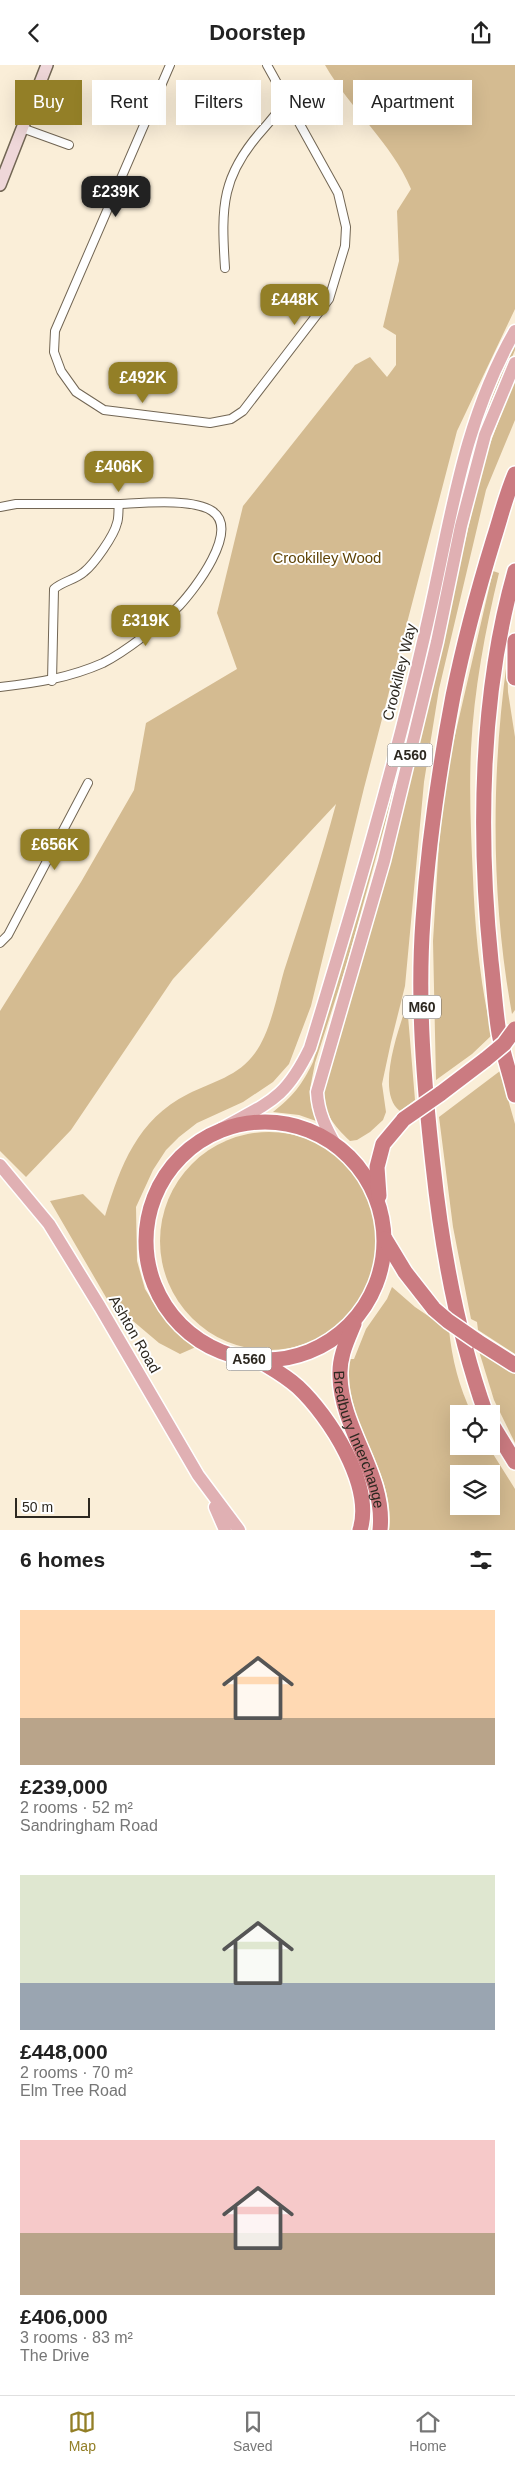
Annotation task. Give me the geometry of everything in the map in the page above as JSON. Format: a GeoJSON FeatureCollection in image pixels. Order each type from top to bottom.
{"type":"FeatureCollection","features":[{"type":"Feature","properties":{"kind":"highway","name":"M60"},"geometry":{"type":"LineString","coordinates":[[483,1405],[471,1371],[454,1300],[438,1214],[424,1085],[421,995],[423,921],[440,764],[460,661],[475,598],[515,474]]}},
{"type":"Feature","properties":{"kind":"highway"},"geometry":{"type":"LineString","coordinates":[[515,571],[507,599],[497,654],[483,779],[485,902],[499,1032],[515,1095]]}},
{"type":"Feature","properties":{"kind":"highway"},"geometry":{"type":"LineString","coordinates":[[515,641],[515,678]]}},
{"type":"Feature","properties":{"kind":"highway"},"geometry":{"type":"LineString","coordinates":[[379,1205],[377,1167],[383,1144],[404,1119],[486,1059],[504,1044],[515,1029]]}},
{"type":"Feature","properties":{"kind":"highway","name":"Bredbury Interchange"},"geometry":{"type":"LineString","coordinates":[[354,1323],[331,1341],[313,1351],[293,1357],[260,1361],[240,1358],[211,1348],[196,1339],[177,1321],[164,1304],[152,1278],[147,1253],[150,1211],[174,1163],[189,1149],[221,1129],[259,1123],[282,1124],[313,1132],[336,1146],[357,1165],[368,1180],[379,1205],[385,1239],[383,1261],[375,1289],[354,1323],[341,1358],[340,1375],[352,1430],[379,1499],[380,1530]]}},
{"type":"Feature","properties":{"kind":"highway"},"geometry":{"type":"LineString","coordinates":[[385,1239],[405,1272],[434,1309],[476,1341],[515,1365]]}},
{"type":"Feature","properties":{"kind":"highway","name":"Bredbury Interchange"},"geometry":{"type":"LineString","coordinates":[[260,1361],[287,1377],[299,1388],[333,1432],[358,1481],[362,1504],[360,1530]]}},
{"type":"Feature","properties":{"kind":"highway"},"geometry":{"type":"LineString","coordinates":[[500,1438],[515,1462]]}},
{"type":"Feature","properties":{"kind":"main road"},"geometry":{"type":"LineString","coordinates":[[0,185],[47,65]]}},
{"type":"Feature","properties":{"kind":"main road","name":"Crookilley Way"},"geometry":{"type":"LineString","coordinates":[[221,1129],[277,1098],[300,1069],[310,1048],[398,746],[426,633],[450,514],[473,421],[496,365],[515,331]]}},
{"type":"Feature","properties":{"kind":"main road","name":"Crookilley Way"},"geometry":{"type":"LineString","coordinates":[[336,1146],[318,1108],[317,1092],[386,851],[437,642],[461,527],[485,435],[515,363]]}},
{"type":"Feature","properties":{"kind":"main road","name":"Ashton Road"},"geometry":{"type":"LineString","coordinates":[[0,1165],[49,1224],[82,1275],[205,1487],[225,1530]]}},
{"type":"Feature","properties":{"kind":"main road","name":"Ashton Road"},"geometry":{"type":"LineString","coordinates":[[0,1175],[31,1202]]}},
{"type":"Feature","properties":{"kind":"main road","name":"Ashton Road"},"geometry":{"type":"LineString","coordinates":[[205,1487],[239,1530]]}},
{"type":"Feature","properties":{"kind":"street"},"geometry":{"type":"LineString","coordinates":[[170,65],[55,331],[54,352],[61,371],[76,392],[104,410],[210,423],[231,419],[243,411],[329,299],[345,246],[346,227],[338,193],[301,125]]}},
{"type":"Feature","properties":{"kind":"street"},"geometry":{"type":"LineString","coordinates":[[267,65],[276,80]]}},
{"type":"Feature","properties":{"kind":"street"},"geometry":{"type":"LineString","coordinates":[[224,268],[222,219],[230,179],[239,160],[271,119]]}},
{"type":"Feature","properties":{"kind":"street"},"geometry":{"type":"LineString","coordinates":[[22,129],[69,145]]}},
{"type":"Feature","properties":{"kind":"street"},"geometry":{"type":"LineString","coordinates":[[0,507],[16,504],[163,502],[202,506],[214,512],[220,524],[222,539],[207,569],[180,605],[150,631],[106,662],[77,675],[52,681],[0,687]]}},
{"type":"Feature","properties":{"kind":"street"},"geometry":{"type":"LineString","coordinates":[[52,681],[54,589],[61,583],[75,578],[86,571],[108,541],[117,523],[118,504]]}},
{"type":"Feature","properties":{"kind":"street"},"geometry":{"type":"LineString","coordinates":[[0,943],[8,935],[88,783]]}},
{"type":"Feature","properties":{"kind":"green space","name":"Crookilley Wood"},"geometry":{"type":"Polygon","coordinates":[[[325,65],[515,65],[515,309],[457,431],[364,788],[311,1006],[289,1064],[273,1082],[243,1102],[197,1123],[179,1137],[166,1150],[153,1170],[136,1207],[137,1261],[145,1289],[158,1310],[177,1332],[196,1347],[180,1354],[159,1343],[107,1299],[50,1201],[83,1194],[105,1216],[118,1179],[133,1146],[156,1117],[170,1105],[188,1094],[233,1073],[249,1061],[255,1053],[265,1035],[272,1014],[336,804],[173,979],[71,1130],[26,1177],[0,1151],[0,1011],[81,882],[134,790],[146,723],[237,669],[217,613],[243,506],[355,365],[370,357],[387,377],[396,365],[396,335],[383,327],[399,261],[397,211],[411,189],[393,156],[369,125],[472,125],[472,80],[353,80],[353,105],[343,92],[343,80],[334,80],[325,65]]]}},
{"type":"Feature","properties":{"kind":"green space"},"geometry":{"type":"Polygon","coordinates":[[[515,345],[515,350],[483,428],[447,567],[385,824],[347,963],[315,1063],[310,1089],[316,1121],[299,1115],[273,1112],[296,1090],[313,1062],[354,920],[405,728],[456,509],[481,426],[515,345]]]}},
{"type":"Feature","properties":{"kind":"green space"},"geometry":{"type":"Polygon","coordinates":[[[515,377],[515,420],[486,490],[439,689],[424,782],[405,986],[382,1084],[386,1112],[383,1120],[370,1132],[357,1140],[350,1141],[330,1118],[323,1097],[323,1089],[405,799],[484,460],[515,377]]]}},
{"type":"Feature","properties":{"kind":"green space"},"geometry":{"type":"Polygon","coordinates":[[[493,571],[499,573],[477,683],[472,727],[470,781],[477,937],[484,996],[492,1035],[472,1054],[436,1080],[433,941],[439,843],[447,770],[493,571]]]}},
{"type":"Feature","properties":{"kind":"green space"},"geometry":{"type":"Polygon","coordinates":[[[507,661],[508,692],[515,737],[515,1010],[512,1014],[500,926],[496,837],[498,749],[507,661]]]}},
{"type":"Feature","properties":{"kind":"green space"},"geometry":{"type":"Polygon","coordinates":[[[407,1004],[415,1100],[400,1111],[393,1102],[389,1090],[389,1076],[399,1028],[407,1004]]]}},
{"type":"Feature","properties":{"kind":"green space"},"geometry":{"type":"Polygon","coordinates":[[[500,1071],[515,1124],[515,1354],[478,1330],[477,1322],[471,1319],[453,1227],[439,1117],[500,1071]]]}},
{"type":"Feature","properties":{"kind":"green space"},"geometry":{"type":"Polygon","coordinates":[[[258,1132],[280,1132],[311,1140],[330,1150],[346,1164],[360,1180],[370,1199],[378,1230],[374,1273],[370,1283],[360,1302],[346,1318],[330,1332],[301,1346],[280,1350],[258,1350],[237,1346],[208,1332],[178,1302],[164,1273],[160,1252],[160,1230],[164,1209],[178,1180],[208,1150],[237,1136],[258,1132]]]}},
{"type":"Feature","properties":{"kind":"green space"},"geometry":{"type":"Polygon","coordinates":[[[392,1287],[415,1307],[449,1330],[457,1373],[468,1405],[450,1405],[450,1455],[494,1455],[500,1465],[450,1465],[450,1515],[500,1515],[500,1465],[515,1489],[515,1530],[389,1530],[389,1508],[385,1487],[360,1424],[353,1403],[349,1381],[350,1359],[354,1359],[366,1329],[387,1299],[392,1287]]]}},
{"type":"Feature","properties":{"kind":"green space"},"geometry":{"type":"Polygon","coordinates":[[[478,1348],[515,1373],[515,1443],[500,1412],[500,1405],[496,1405],[478,1348]]]}}]}
